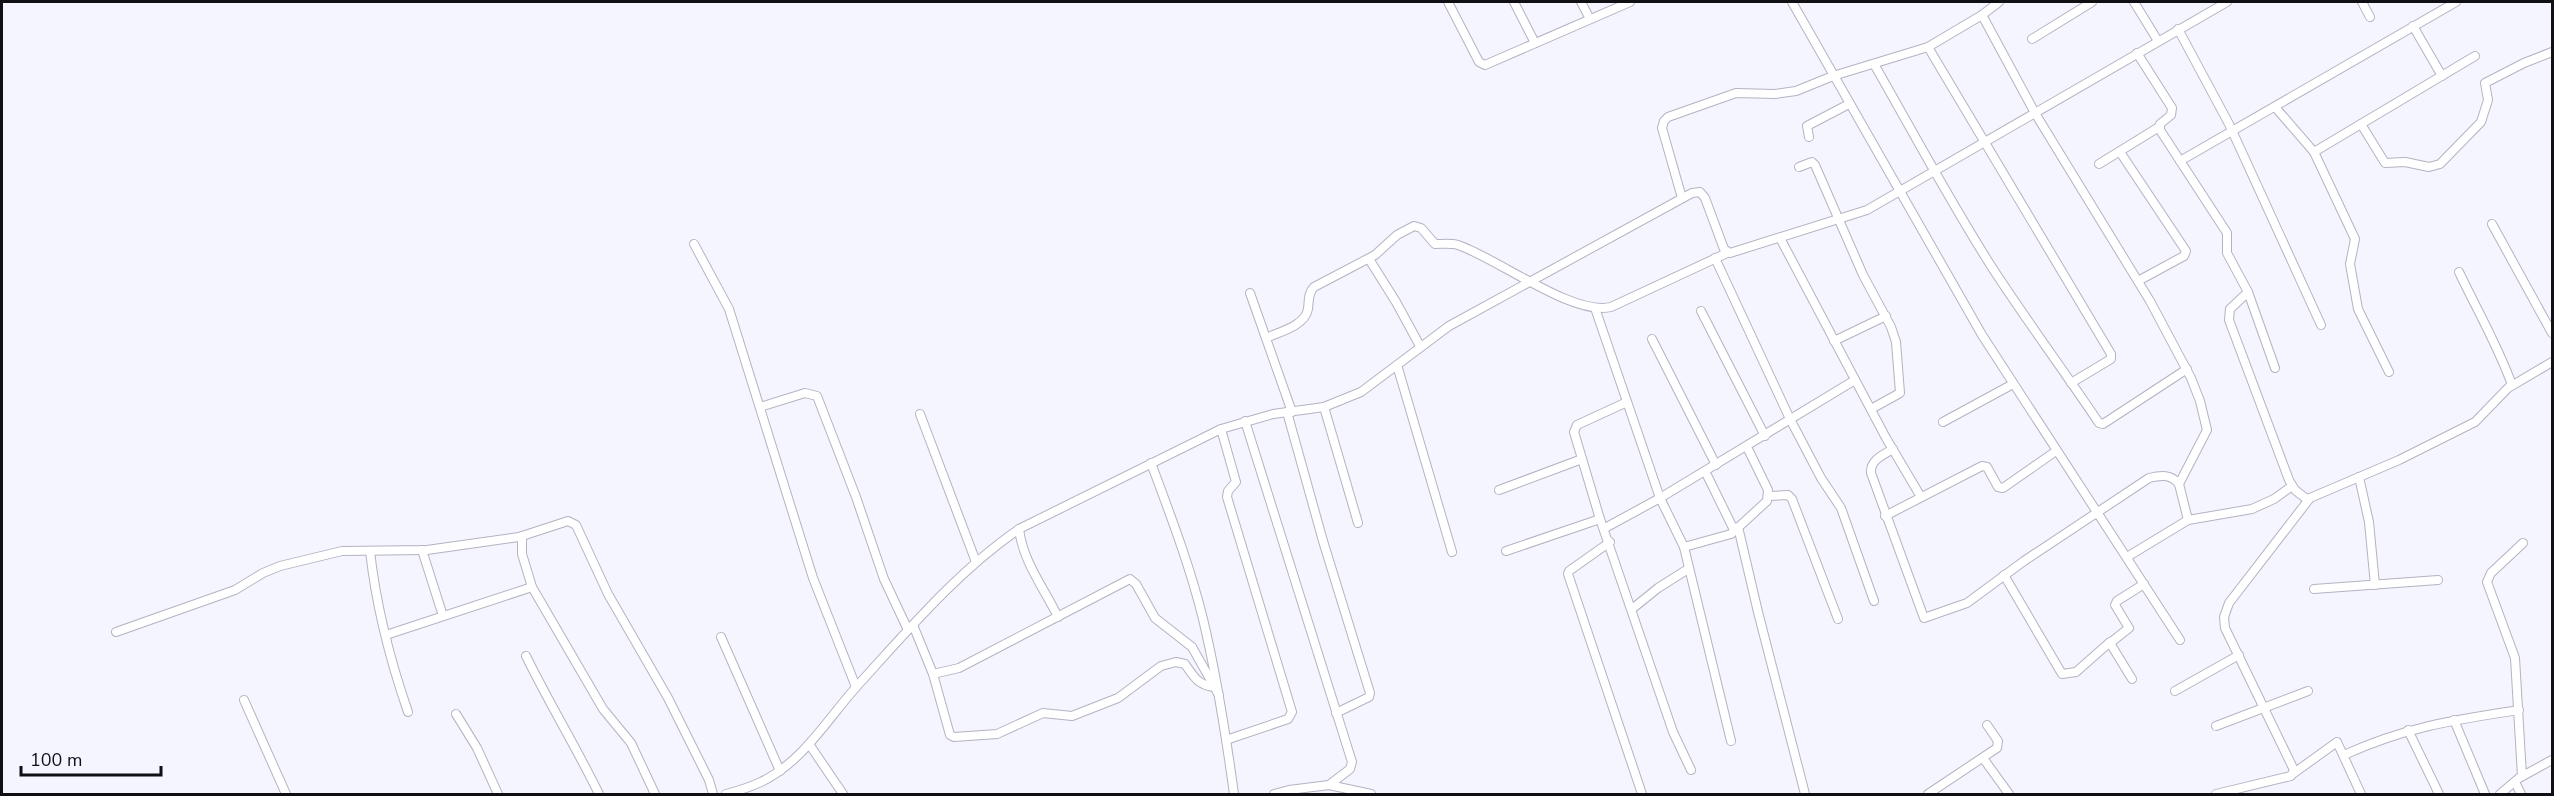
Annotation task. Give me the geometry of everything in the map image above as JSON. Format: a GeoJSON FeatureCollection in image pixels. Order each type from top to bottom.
{"type":"FeatureCollection","features":[{"type":"Feature","properties":{"kind":"street"},"geometry":{"type":"LineString","coordinates":[[1448,2],[1481,64],[1487,64],[1630,2]]}},
{"type":"Feature","properties":{"kind":"street"},"geometry":{"type":"LineString","coordinates":[[1514,2],[1535,43]]}},
{"type":"Feature","properties":{"kind":"street"},"geometry":{"type":"LineString","coordinates":[[1581,2],[1590,20]]}},
{"type":"Feature","properties":{"kind":"street"},"geometry":{"type":"LineString","coordinates":[[1792,2],[1982,335],[2180,640]]}},
{"type":"Feature","properties":{"kind":"street"},"geometry":{"type":"LineString","coordinates":[[1682,198],[1665,141],[1663,123],[1668,117],[1731,94],[1784,93],[1928,47],[1982,15],[1999,2]]}},
{"type":"Feature","properties":{"kind":"street"},"geometry":{"type":"LineString","coordinates":[[2032,39],[2092,2]]}},
{"type":"Feature","properties":{"kind":"street"},"geometry":{"type":"LineString","coordinates":[[2134,2],[2158,41]]}},
{"type":"Feature","properties":{"kind":"street"},"geometry":{"type":"LineString","coordinates":[[1266,338],[1302,320],[1308,312],[1310,291],[1314,287],[1381,252],[1397,236],[1414,226],[1421,228],[1435,244],[1459,245],[1529,282],[1595,308],[1611,307],[1727,253],[1867,210],[2158,41],[2215,5],[2227,2]]}},
{"type":"Feature","properties":{"kind":"street"},"geometry":{"type":"LineString","coordinates":[[2362,2],[2370,17]]}},
{"type":"Feature","properties":{"kind":"street"},"geometry":{"type":"LineString","coordinates":[[2180,160],[2456,2]]}},
{"type":"Feature","properties":{"kind":"street"},"geometry":{"type":"LineString","coordinates":[[1982,15],[2035,112],[2138,281],[2187,369],[2200,401],[2207,430],[2179,484]]}},
{"type":"Feature","properties":{"kind":"street"},"geometry":{"type":"LineString","coordinates":[[2414,26],[2442,76]]}},
{"type":"Feature","properties":{"kind":"street"},"geometry":{"type":"LineString","coordinates":[[2178,29],[2231,130],[2321,326]]}},
{"type":"Feature","properties":{"kind":"street"},"geometry":{"type":"LineString","coordinates":[[1928,47],[2111,354],[2111,358],[2071,383]]}},
{"type":"Feature","properties":{"kind":"street"},"geometry":{"type":"LineString","coordinates":[[2361,124],[2385,163],[2400,162],[2436,166],[2460,146],[2481,122],[2488,100],[2485,83],[2553,52]]}},
{"type":"Feature","properties":{"kind":"street"},"geometry":{"type":"LineString","coordinates":[[2099,164],[2159,127],[2171,115],[2172,108],[2137,53]]}},
{"type":"Feature","properties":{"kind":"street"},"geometry":{"type":"LineString","coordinates":[[2314,152],[2475,56]]}},
{"type":"Feature","properties":{"kind":"street"},"geometry":{"type":"LineString","coordinates":[[1874,64],[1992,267],[2099,423],[2103,424],[2187,369]]}},
{"type":"Feature","properties":{"kind":"street"},"geometry":{"type":"LineString","coordinates":[[1809,137],[1807,126],[1849,104]]}},
{"type":"Feature","properties":{"kind":"street"},"geometry":{"type":"LineString","coordinates":[[2275,107],[2314,152],[2355,239],[2350,264],[2358,309],[2389,372]]}},
{"type":"Feature","properties":{"kind":"street"},"geometry":{"type":"LineString","coordinates":[[2159,127],[2226,230],[2227,253],[2248,292],[2275,368]]}},
{"type":"Feature","properties":{"kind":"street"},"geometry":{"type":"LineString","coordinates":[[2120,152],[2186,251],[2184,256],[2138,281]]}},
{"type":"Feature","properties":{"kind":"street"},"geometry":{"type":"LineString","coordinates":[[1799,167],[1812,162],[1815,165],[1838,220],[1886,316],[1896,342],[1901,391],[1899,396],[1871,409]]}},
{"type":"Feature","properties":{"kind":"street"},"geometry":{"type":"LineString","coordinates":[[726,795],[761,782],[780,771],[809,744],[910,627],[976,562],[999,542],[1019,529],[1221,429],[1245,421],[1324,407],[1361,392],[1449,326],[1682,198],[1697,192],[1703,195],[1727,253]]}},
{"type":"Feature","properties":{"kind":"street"},"geometry":{"type":"LineString","coordinates":[[2492,224],[2553,333]]}},
{"type":"Feature","properties":{"kind":"street"},"geometry":{"type":"LineString","coordinates":[[1780,238],[1855,380],[1921,497]]}},
{"type":"Feature","properties":{"kind":"street"},"geometry":{"type":"LineString","coordinates":[[694,244],[729,309],[813,578],[856,687]]}},
{"type":"Feature","properties":{"kind":"street"},"geometry":{"type":"LineString","coordinates":[[1715,258],[1790,419],[1821,478],[1841,508],[1874,601]]}},
{"type":"Feature","properties":{"kind":"street"},"geometry":{"type":"LineString","coordinates":[[1369,259],[1420,346]]}},
{"type":"Feature","properties":{"kind":"street"},"geometry":{"type":"LineString","coordinates":[[2459,272],[2484,324],[2498,347],[2512,385]]}},
{"type":"Feature","properties":{"kind":"street"},"geometry":{"type":"LineString","coordinates":[[2248,292],[2230,309],[2228,317],[2292,486],[2308,500]]}},
{"type":"Feature","properties":{"kind":"street"},"geometry":{"type":"LineString","coordinates":[[1250,293],[1289,412],[1323,541],[1370,693],[1369,697],[1336,713]]}},
{"type":"Feature","properties":{"kind":"street"},"geometry":{"type":"LineString","coordinates":[[1595,308],[1660,498],[1684,547],[1731,741]]}},
{"type":"Feature","properties":{"kind":"street"},"geometry":{"type":"LineString","coordinates":[[1701,311],[1765,436]]}},
{"type":"Feature","properties":{"kind":"street"},"geometry":{"type":"LineString","coordinates":[[1834,341],[1886,316]]}},
{"type":"Feature","properties":{"kind":"street"},"geometry":{"type":"LineString","coordinates":[[1652,339],[1716,465]]}},
{"type":"Feature","properties":{"kind":"street"},"geometry":{"type":"LineString","coordinates":[[2294,773],[2294,767],[2223,623],[2229,603],[2308,500],[2475,422],[2512,385],[2553,362]]}},
{"type":"Feature","properties":{"kind":"street"},"geometry":{"type":"LineString","coordinates":[[1396,365],[1452,552]]}},
{"type":"Feature","properties":{"kind":"street"},"geometry":{"type":"LineString","coordinates":[[1605,528],[1747,447],[1855,380]]}},
{"type":"Feature","properties":{"kind":"street"},"geometry":{"type":"LineString","coordinates":[[1943,422],[2013,384]]}},
{"type":"Feature","properties":{"kind":"street"},"geometry":{"type":"LineString","coordinates":[[760,407],[805,393],[817,396],[856,497],[884,579],[933,674],[950,735],[957,738],[997,735],[1043,713],[1072,716],[1118,698],[1161,666],[1173,662],[1185,664],[1196,680],[1217,691]]}},
{"type":"Feature","properties":{"kind":"street"},"geometry":{"type":"LineString","coordinates":[[1628,402],[1574,427],[1600,519],[1610,542],[1673,732],[1691,770]]}},
{"type":"Feature","properties":{"kind":"street"},"geometry":{"type":"LineString","coordinates":[[1324,407],[1358,523]]}},
{"type":"Feature","properties":{"kind":"street"},"geometry":{"type":"LineString","coordinates":[[920,414],[976,562]]}},
{"type":"Feature","properties":{"kind":"street"},"geometry":{"type":"LineString","coordinates":[[1245,421],[1352,766],[1329,785]]}},
{"type":"Feature","properties":{"kind":"street"},"geometry":{"type":"LineString","coordinates":[[1221,429],[1236,482],[1228,491],[1227,497],[1292,712],[1288,719],[1226,740]]}},
{"type":"Feature","properties":{"kind":"street"},"geometry":{"type":"LineString","coordinates":[[1684,547],[1731,534],[1767,501],[1769,496],[1747,447]]}},
{"type":"Feature","properties":{"kind":"street"},"geometry":{"type":"LineString","coordinates":[[1893,449],[1874,461],[1870,469],[1885,516],[1924,618],[1967,603],[2004,575],[2149,478],[2168,476],[2179,484],[2188,520]]}},
{"type":"Feature","properties":{"kind":"street"},"geometry":{"type":"LineString","coordinates":[[1885,516],[1983,466],[1987,466],[1998,487],[2003,488],[2056,451]]}},
{"type":"Feature","properties":{"kind":"street"},"geometry":{"type":"LineString","coordinates":[[1499,490],[1582,459]]}},
{"type":"Feature","properties":{"kind":"street"},"geometry":{"type":"LineString","coordinates":[[1151,463],[1180,543],[1203,618],[1234,795]]}},
{"type":"Feature","properties":{"kind":"street"},"geometry":{"type":"LineString","coordinates":[[1705,471],[1736,529],[1805,795]]}},
{"type":"Feature","properties":{"kind":"street"},"geometry":{"type":"LineString","coordinates":[[2359,477],[2369,522],[2375,585]]}},
{"type":"Feature","properties":{"kind":"street"},"geometry":{"type":"LineString","coordinates":[[2127,556],[2188,520],[2252,509],[2274,499],[2292,486]]}},
{"type":"Feature","properties":{"kind":"street"},"geometry":{"type":"LineString","coordinates":[[1769,496],[1788,495],[1792,499],[1838,619]]}},
{"type":"Feature","properties":{"kind":"street"},"geometry":{"type":"LineString","coordinates":[[1506,551],[1600,519]]}},
{"type":"Feature","properties":{"kind":"street"},"geometry":{"type":"LineString","coordinates":[[116,632],[235,590],[263,573],[342,551],[422,550],[522,536],[568,521],[576,525],[608,594],[668,698],[709,780],[713,795]]}},
{"type":"Feature","properties":{"kind":"street"},"geometry":{"type":"LineString","coordinates":[[1019,529],[1027,560],[1058,617]]}},
{"type":"Feature","properties":{"kind":"street"},"geometry":{"type":"LineString","coordinates":[[522,536],[522,554],[531,587],[603,709],[629,740],[656,795]]}},
{"type":"Feature","properties":{"kind":"street"},"geometry":{"type":"LineString","coordinates":[[1610,542],[1569,571],[1568,577],[1582,610],[1642,795]]}},
{"type":"Feature","properties":{"kind":"street"},"geometry":{"type":"LineString","coordinates":[[2521,795],[2518,779],[2518,710],[2513,648],[2487,582],[2491,573],[2523,543]]}},
{"type":"Feature","properties":{"kind":"street"},"geometry":{"type":"LineString","coordinates":[[422,550],[442,616]]}},
{"type":"Feature","properties":{"kind":"street"},"geometry":{"type":"LineString","coordinates":[[370,551],[386,635],[408,712]]}},
{"type":"Feature","properties":{"kind":"street"},"geometry":{"type":"LineString","coordinates":[[1632,609],[1658,588],[1688,569]]}},
{"type":"Feature","properties":{"kind":"street"},"geometry":{"type":"LineString","coordinates":[[2004,575],[2062,674],[2076,672],[2129,628],[2115,604],[2145,584]]}},
{"type":"Feature","properties":{"kind":"street"},"geometry":{"type":"LineString","coordinates":[[933,674],[959,668],[1125,580],[1132,580],[1155,618],[1192,647],[1217,691]]}},
{"type":"Feature","properties":{"kind":"street"},"geometry":{"type":"LineString","coordinates":[[2314,589],[2438,580]]}},
{"type":"Feature","properties":{"kind":"street"},"geometry":{"type":"LineString","coordinates":[[386,635],[531,587]]}},
{"type":"Feature","properties":{"kind":"street"},"geometry":{"type":"LineString","coordinates":[[721,637],[780,771]]}},
{"type":"Feature","properties":{"kind":"street"},"geometry":{"type":"LineString","coordinates":[[2110,642],[2132,679]]}},
{"type":"Feature","properties":{"kind":"street"},"geometry":{"type":"LineString","coordinates":[[2175,691],[2239,655]]}},
{"type":"Feature","properties":{"kind":"street"},"geometry":{"type":"LineString","coordinates":[[526,656],[545,696],[575,745],[599,795]]}},
{"type":"Feature","properties":{"kind":"street"},"geometry":{"type":"LineString","coordinates":[[2216,726],[2308,691]]}},
{"type":"Feature","properties":{"kind":"street"},"geometry":{"type":"LineString","coordinates":[[244,700],[286,795]]}},
{"type":"Feature","properties":{"kind":"street"},"geometry":{"type":"LineString","coordinates":[[2344,754],[2408,729],[2518,710]]}},
{"type":"Feature","properties":{"kind":"street"},"geometry":{"type":"LineString","coordinates":[[456,714],[477,748],[498,795]]}},
{"type":"Feature","properties":{"kind":"street"},"geometry":{"type":"LineString","coordinates":[[2454,720],[2485,795]]}},
{"type":"Feature","properties":{"kind":"street"},"geometry":{"type":"LineString","coordinates":[[1928,795],[1998,746],[1998,741],[1988,725]]}},
{"type":"Feature","properties":{"kind":"street"},"geometry":{"type":"LineString","coordinates":[[2408,729],[2439,795]]}},
{"type":"Feature","properties":{"kind":"street"},"geometry":{"type":"LineString","coordinates":[[2216,795],[2254,790],[2291,776],[2338,742],[2361,795]]}},
{"type":"Feature","properties":{"kind":"street"},"geometry":{"type":"LineString","coordinates":[[809,744],[843,795]]}},
{"type":"Feature","properties":{"kind":"street"},"geometry":{"type":"LineString","coordinates":[[1983,758],[2009,795]]}},
{"type":"Feature","properties":{"kind":"street"},"geometry":{"type":"LineString","coordinates":[[2500,795],[2518,779],[2553,760]]}},
{"type":"Feature","properties":{"kind":"street"},"geometry":{"type":"LineString","coordinates":[[1274,795],[1289,790],[1329,785],[1371,795]]}}]}
